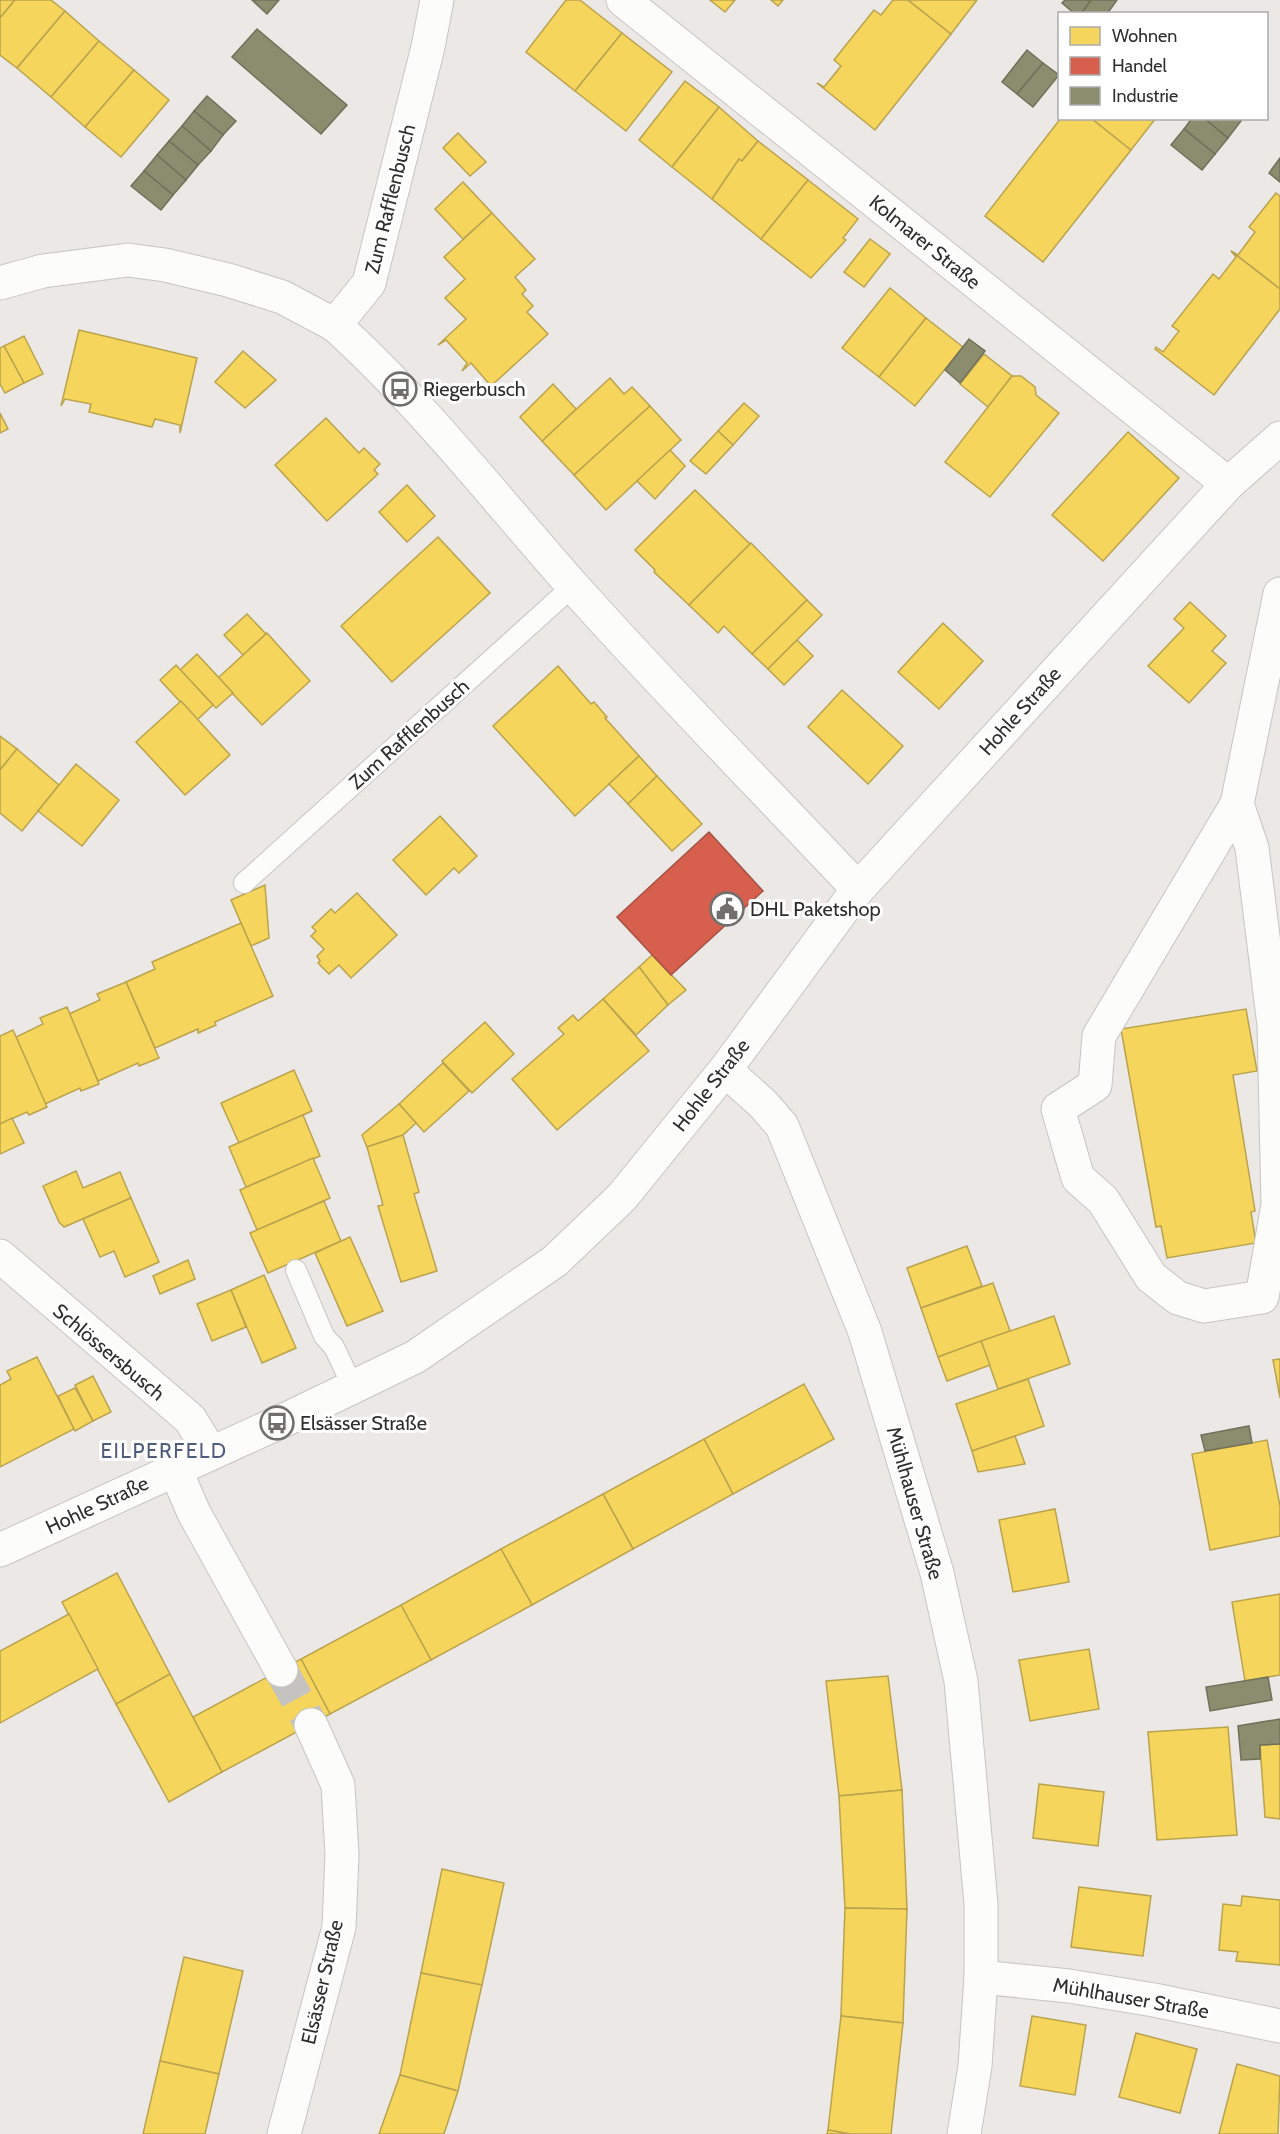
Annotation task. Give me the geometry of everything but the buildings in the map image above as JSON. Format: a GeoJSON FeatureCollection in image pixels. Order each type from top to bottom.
{"type":"FeatureCollection","features":[{"type":"Feature","properties":{"kind":"street","name":"Zum Rafflenbusch"},"geometry":{"type":"LineString","coordinates":[[335,325],[369,283],[428,47],[437,0]]}},
{"type":"Feature","properties":{"kind":"street","name":"Kolmarer Straße"},"geometry":{"type":"LineString","coordinates":[[622,0],[1228,484]]}},
{"type":"Feature","properties":{"kind":"street"},"geometry":{"type":"LineString","coordinates":[[0,283],[43,271],[128,260],[165,265],[228,279],[282,297],[335,325],[400,389],[513,514],[573,586],[858,889]]}},
{"type":"Feature","properties":{"kind":"street","name":"Hohle Straße"},"geometry":{"type":"LineString","coordinates":[[0,1550],[353,1388],[415,1357],[555,1261],[622,1197],[725,1070],[858,889],[1228,484],[1280,438]]}},
{"type":"Feature","properties":{"kind":"street"},"geometry":{"type":"LineString","coordinates":[[1237,804],[1252,848],[1274,1025],[1278,1205],[1262,1297],[1204,1306],[1178,1298],[1151,1277],[1102,1200],[1078,1178],[1058,1109],[1095,1085],[1099,1036],[1237,804],[1280,594]]}},
{"type":"Feature","properties":{"kind":"street","name":"Mühlhauser Straße"},"geometry":{"type":"LineString","coordinates":[[725,1070],[763,1104],[782,1126],[864,1332],[937,1573],[961,1681],[981,1904],[981,1977],[975,2066],[964,2134]]}},
{"type":"Feature","properties":{"kind":"street","name":"Schlössersbusch"},"geometry":{"type":"LineString","coordinates":[[0,1256],[190,1419],[211,1453]]}},
{"type":"Feature","properties":{"kind":"street"},"geometry":{"type":"LineString","coordinates":[[175,1469],[194,1513],[281,1670]]}},
{"type":"Feature","properties":{"kind":"street","name":"Elsässer Straße"},"geometry":{"type":"LineString","coordinates":[[284,2134],[339,1927],[342,1855],[338,1785],[311,1725]]}},
{"type":"Feature","properties":{"kind":"street","name":"Mühlhauser Straße"},"geometry":{"type":"LineString","coordinates":[[981,1977],[1069,1986],[1154,2000],[1280,2026]]}},
{"type":"Feature","properties":{"kind":"lane","name":"Zum Rafflenbusch"},"geometry":{"type":"LineString","coordinates":[[244,883],[573,586]]}},
{"type":"Feature","properties":{"kind":"lane"},"geometry":{"type":"LineString","coordinates":[[296,1270],[324,1336],[334,1347],[353,1388]]}},
{"type":"Feature","properties":{"kind":"tunnel"},"geometry":{"type":"LineString","coordinates":[[281,1670],[311,1725]]}},
{"type":"Feature","properties":{"kind":"place","name":"Riegerbusch"},"geometry":{"type":"Point","coordinates":[400,389]}},
{"type":"Feature","properties":{"kind":"place","name":"DHL Paketshop"},"geometry":{"type":"Point","coordinates":[727,909]}},
{"type":"Feature","properties":{"kind":"place","name":"Elsässer Straße"},"geometry":{"type":"Point","coordinates":[277,1423]}},
{"type":"Feature","properties":{"kind":"district","name":"EILPERFELD"},"geometry":{"type":"Point","coordinates":[164,1450]}}]}
